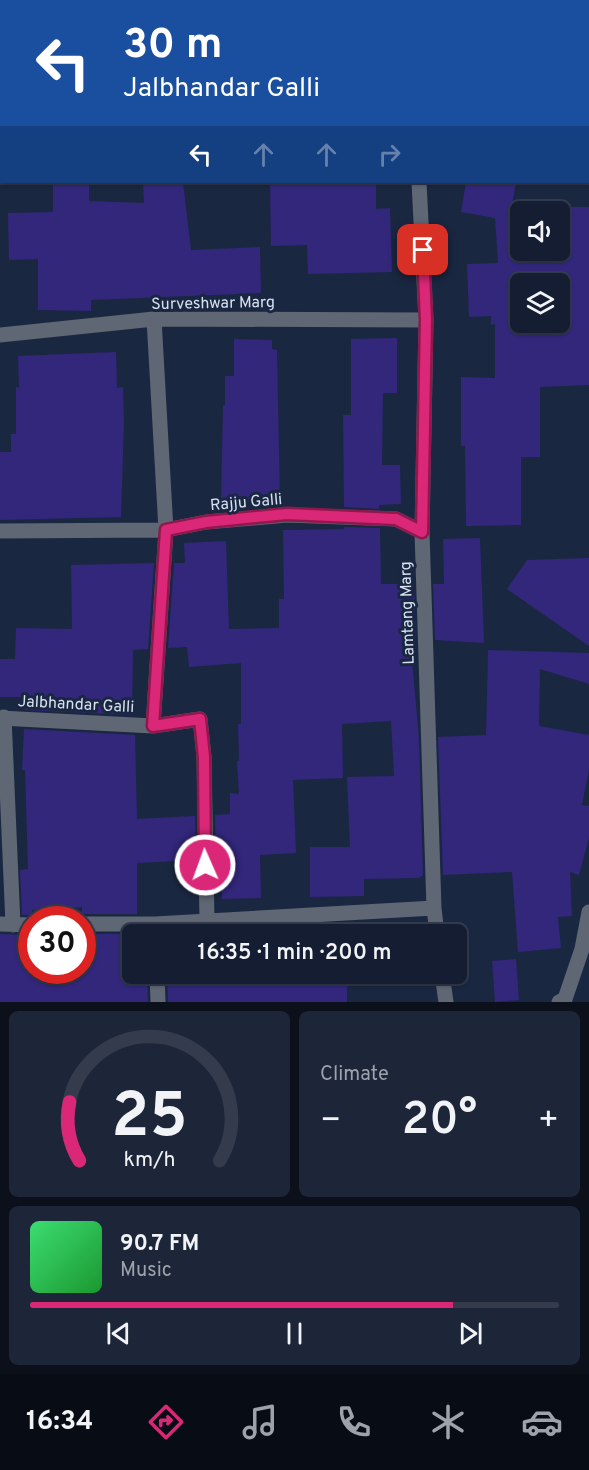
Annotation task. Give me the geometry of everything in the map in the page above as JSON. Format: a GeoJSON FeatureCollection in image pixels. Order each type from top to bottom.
{"type":"FeatureCollection","features":[{"type":"Feature","properties":{"kind":"street","name":"Lamtang Marg"},"geometry":{"type":"LineString","coordinates":[[419,183],[426,320],[422,532],[436,924]]}},
{"type":"Feature","properties":{"kind":"street","name":"Surveshwar Marg"},"geometry":{"type":"LineString","coordinates":[[0,335],[154,320],[426,320]]}},
{"type":"Feature","properties":{"kind":"street"},"geometry":{"type":"LineString","coordinates":[[153,726],[166,530],[154,320]]}},
{"type":"Feature","properties":{"kind":"street","name":"Rajju Galli"},"geometry":{"type":"LineString","coordinates":[[0,531],[166,530],[206,522],[287,514],[396,519],[422,532]]}},
{"type":"Feature","properties":{"kind":"street"},"geometry":{"type":"LineString","coordinates":[[2,718],[6,925]]}},
{"type":"Feature","properties":{"kind":"street","name":"Jalbhandar Galli"},"geometry":{"type":"LineString","coordinates":[[2,718],[153,726],[200,719],[204,757],[207,921]]}},
{"type":"Feature","properties":{"kind":"street"},"geometry":{"type":"LineString","coordinates":[[188,924],[434,908]]}},
{"type":"Feature","properties":{"kind":"street"},"geometry":{"type":"LineString","coordinates":[[559,1002],[565,999],[582,949],[589,912]]}},
{"type":"Feature","properties":{"kind":"street"},"geometry":{"type":"LineString","coordinates":[[96,925],[122,927]]}},
{"type":"Feature","properties":{"kind":"street"},"geometry":{"type":"LineString","coordinates":[[157,984],[158,1002]]}},
{"type":"Feature","properties":{"kind":"street"},"geometry":{"type":"LineString","coordinates":[[443,984],[446,1002]]}},
{"type":"Feature","properties":{"kind":"building"},"geometry":{"type":"Polygon","coordinates":[[[53,183],[89,183],[89,201],[144,203],[143,183],[183,183],[191,250],[260,247],[261,293],[91,300],[91,311],[38,310],[38,259],[9,260],[8,213],[53,212],[53,183]]]}},
{"type":"Feature","properties":{"kind":"building"},"geometry":{"type":"Polygon","coordinates":[[[270,183],[376,183],[376,209],[390,208],[392,272],[308,274],[307,245],[271,246],[270,183]]]}},
{"type":"Feature","properties":{"kind":"building"},"geometry":{"type":"Polygon","coordinates":[[[466,183],[516,183],[513,201],[510,201],[510,261],[570,261],[570,207],[589,207],[589,385],[540,387],[540,457],[521,457],[521,525],[466,526],[465,446],[461,446],[461,377],[495,378],[495,324],[491,325],[491,316],[469,317],[467,264],[498,263],[495,218],[461,212],[466,183]]]}},
{"type":"Feature","properties":{"kind":"building"},"geometry":{"type":"Polygon","coordinates":[[[397,338],[397,393],[383,393],[382,465],[400,465],[401,504],[379,505],[379,509],[344,507],[343,415],[351,415],[351,339],[397,338]]]}},
{"type":"Feature","properties":{"kind":"building"},"geometry":{"type":"Polygon","coordinates":[[[234,339],[272,340],[272,349],[277,350],[280,502],[221,502],[225,376],[234,376],[234,339]]]}},
{"type":"Feature","properties":{"kind":"building"},"geometry":{"type":"Polygon","coordinates":[[[116,352],[117,388],[123,387],[121,517],[0,520],[0,452],[11,452],[11,434],[16,434],[16,387],[19,388],[18,356],[116,352]]]}},
{"type":"Feature","properties":{"kind":"building"},"geometry":{"type":"Polygon","coordinates":[[[344,527],[380,528],[381,584],[414,584],[416,639],[415,649],[411,649],[419,739],[423,875],[419,878],[364,879],[364,896],[310,897],[310,847],[350,847],[347,777],[394,776],[391,721],[342,724],[343,778],[293,780],[296,853],[260,855],[261,898],[222,899],[221,859],[216,859],[215,815],[230,814],[230,793],[239,794],[237,761],[239,761],[238,724],[241,724],[241,663],[189,667],[187,647],[168,648],[174,563],[185,563],[184,543],[226,541],[229,629],[279,628],[279,599],[284,599],[283,530],[344,529],[344,527]]]}},
{"type":"Feature","properties":{"kind":"building"},"geometry":{"type":"Polygon","coordinates":[[[480,538],[484,643],[435,640],[433,584],[444,584],[443,539],[480,538]]]}},
{"type":"Feature","properties":{"kind":"building"},"geometry":{"type":"Polygon","coordinates":[[[589,558],[589,646],[507,589],[527,560],[589,558]]]}},
{"type":"Feature","properties":{"kind":"building"},"geometry":{"type":"Polygon","coordinates":[[[154,563],[148,649],[133,650],[132,715],[25,710],[25,697],[0,697],[0,659],[15,659],[16,628],[72,629],[71,565],[154,563]]]}},
{"type":"Feature","properties":{"kind":"building"},"geometry":{"type":"Polygon","coordinates":[[[488,650],[589,653],[589,684],[540,669],[539,726],[589,735],[589,769],[582,805],[589,806],[589,838],[579,875],[570,872],[572,916],[558,917],[561,948],[518,952],[512,872],[443,875],[438,737],[486,735],[488,650]]]}},
{"type":"Feature","properties":{"kind":"building"},"geometry":{"type":"Polygon","coordinates":[[[24,729],[135,735],[137,819],[195,816],[196,860],[137,863],[137,914],[96,914],[96,906],[22,906],[20,870],[28,869],[25,770],[22,770],[24,729]]]}},
{"type":"Feature","properties":{"kind":"building"},"geometry":{"type":"Polygon","coordinates":[[[0,934],[18,935],[18,984],[96,984],[96,934],[122,934],[122,984],[147,984],[148,1002],[0,1002],[0,934]]]}},
{"type":"Feature","properties":{"kind":"building"},"geometry":{"type":"Polygon","coordinates":[[[516,959],[519,1000],[495,1002],[492,961],[516,959]]]}},
{"type":"Feature","properties":{"kind":"building"},"geometry":{"type":"Polygon","coordinates":[[[167,984],[347,984],[347,1002],[168,1002],[167,984]]]}},
{"type":"Feature","properties":{"kind":"route"},"geometry":{"type":"LineString","coordinates":[[205,865],[204,757],[200,719],[153,726],[166,530],[206,522],[287,514],[396,519],[422,532],[426,320],[423,250]]}}]}
